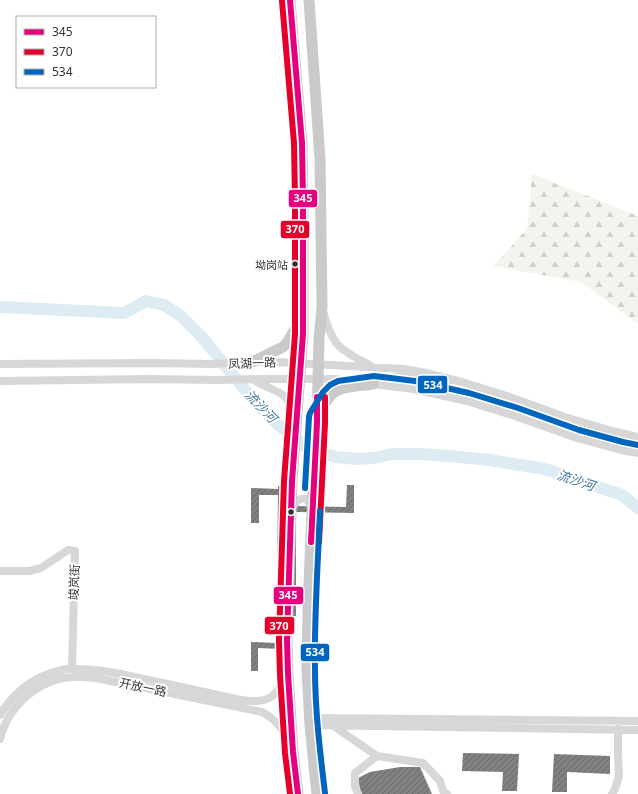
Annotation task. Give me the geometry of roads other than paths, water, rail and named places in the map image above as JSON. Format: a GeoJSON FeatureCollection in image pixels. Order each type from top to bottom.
{"type":"FeatureCollection","features":[{"type":"Feature","properties":{"kind":"main road"},"geometry":{"type":"LineString","coordinates":[[290,0],[302,142],[304,234],[303,334],[292,481],[287,640],[293,752],[298,794]]}},
{"type":"Feature","properties":{"kind":"main road"},"geometry":{"type":"LineString","coordinates":[[309,0],[320,159],[322,307],[318,364],[317,420],[308,607],[307,670],[314,776],[317,794]]}},
{"type":"Feature","properties":{"kind":"main road"},"geometry":{"type":"LineString","coordinates":[[252,362],[283,347],[298,324],[303,311]]}},
{"type":"Feature","properties":{"kind":"main road"},"geometry":{"type":"LineString","coordinates":[[317,420],[329,397],[334,392],[340,389],[373,384]]}},
{"type":"Feature","properties":{"kind":"street"},"geometry":{"type":"LineString","coordinates":[[322,307],[328,327],[335,342],[348,353],[372,367]]}},
{"type":"Feature","properties":{"kind":"street","name":"凤湖一路"},"geometry":{"type":"LineString","coordinates":[[0,364],[213,364],[252,362],[300,363],[404,369],[462,382],[507,396],[565,417],[638,437]]}},
{"type":"Feature","properties":{"kind":"street"},"geometry":{"type":"LineString","coordinates":[[398,387],[392,384],[391,381],[397,376],[431,382],[462,382]]}},
{"type":"Feature","properties":{"kind":"street","name":"凤湖一路"},"geometry":{"type":"LineString","coordinates":[[0,381],[299,378],[334,379],[398,387],[467,401],[516,416],[577,438],[638,453]]}},
{"type":"Feature","properties":{"kind":"street"},"geometry":{"type":"LineString","coordinates":[[250,379],[286,398],[296,413]]}},
{"type":"Feature","properties":{"kind":"street"},"geometry":{"type":"LineString","coordinates":[[292,509],[298,500],[304,499],[310,503],[312,511]]}},
{"type":"Feature","properties":{"kind":"street","name":"竣岚街"},"geometry":{"type":"LineString","coordinates":[[0,571],[29,571],[41,568],[68,550],[75,551],[72,669]]}},
{"type":"Feature","properties":{"kind":"street","name":"开放一路"},"geometry":{"type":"LineString","coordinates":[[0,715],[6,705],[23,688],[45,675],[63,669],[84,669],[112,672],[252,702],[268,699],[274,695],[282,686],[288,674]]}},
{"type":"Feature","properties":{"kind":"street","name":"开放一路"},"geometry":{"type":"LineString","coordinates":[[0,739],[4,725],[11,713],[30,693],[56,680],[71,677],[85,677],[262,712],[276,721],[285,734],[293,752]]}},
{"type":"Feature","properties":{"kind":"street"},"geometry":{"type":"LineString","coordinates":[[310,721],[638,721]]}},
{"type":"Feature","properties":{"kind":"street"},"geometry":{"type":"LineString","coordinates":[[310,721],[332,725],[638,730]]}},
{"type":"Feature","properties":{"kind":"street"},"geometry":{"type":"LineString","coordinates":[[332,725],[377,756],[423,763],[440,781],[443,791],[447,794]]}},
{"type":"Feature","properties":{"kind":"street"},"geometry":{"type":"LineString","coordinates":[[612,794],[619,776],[618,729]]}},
{"type":"Feature","properties":{"kind":"street"},"geometry":{"type":"LineString","coordinates":[[358,794],[355,774],[377,756]]}},
{"type":"Feature","properties":{"kind":"waterway","name":"流沙河"},"geometry":{"type":"LineString","coordinates":[[0,307],[124,313],[146,301],[164,305],[181,316],[201,336],[255,402],[274,421],[308,449],[336,457],[357,459],[374,458],[392,454],[420,454],[489,460],[545,469],[622,495],[638,508]]}},
{"type":"Feature","properties":{"kind":"place","name":"坳岗站"},"geometry":{"type":"Point","coordinates":[295,264]}}]}
